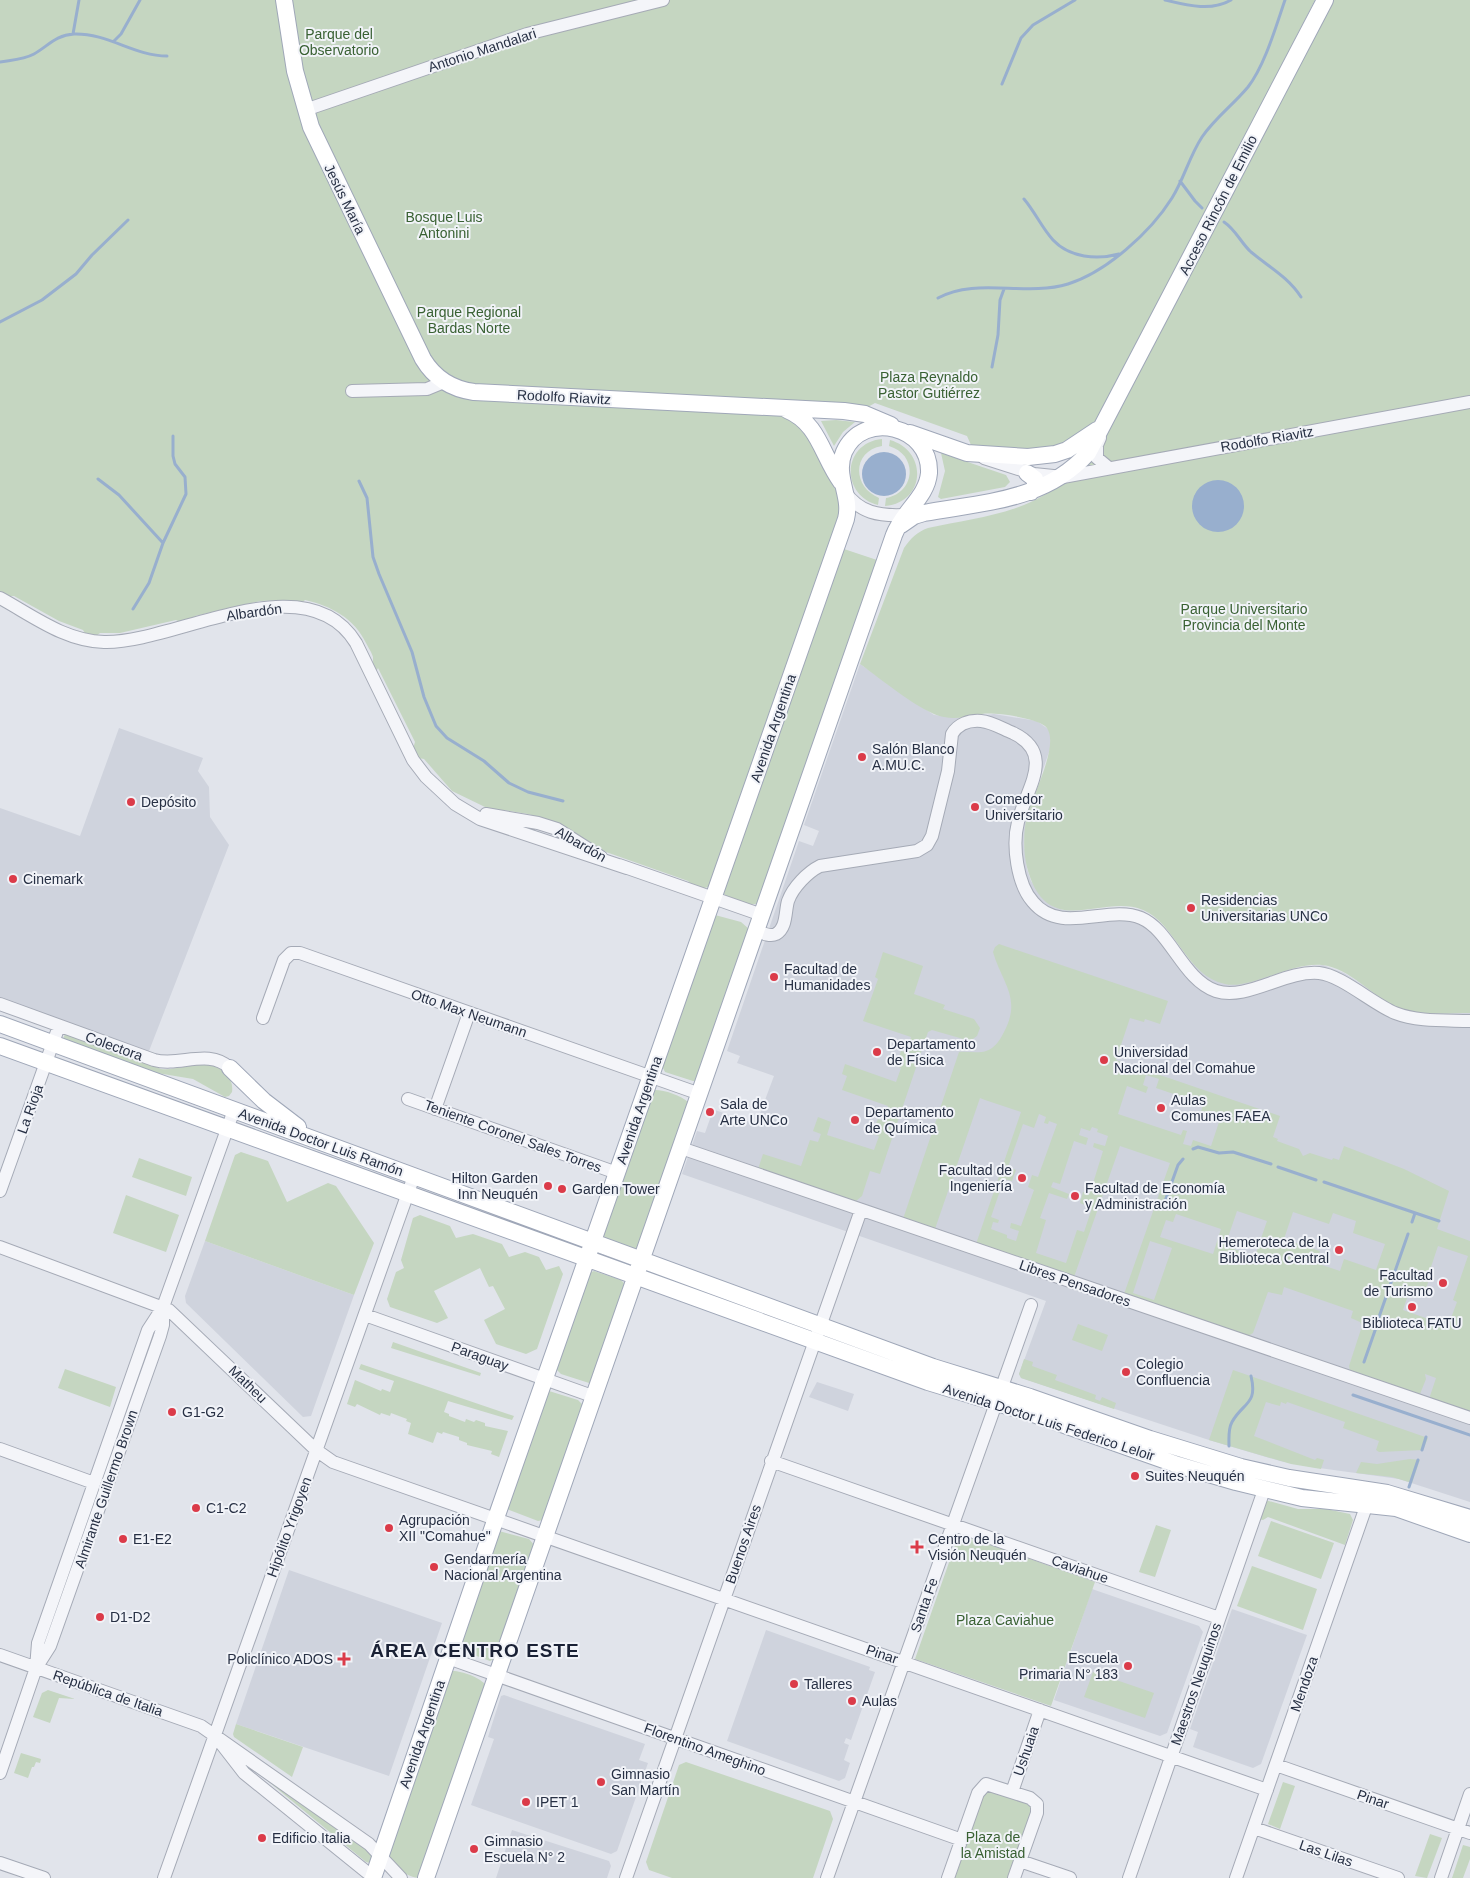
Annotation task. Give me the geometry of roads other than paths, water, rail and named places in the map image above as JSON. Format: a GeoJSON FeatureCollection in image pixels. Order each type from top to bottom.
{"type":"FeatureCollection","features":[{"type":"Feature","properties":{"kind":"main road","name":"Jesús María"},"geometry":{"type":"LineString","coordinates":[[284,0],[295,71],[305,110],[316,140],[423,359],[432,372],[444,382]]}},
{"type":"Feature","properties":{"kind":"main road","name":"Acceso Rincón de Emilio"},"geometry":{"type":"LineString","coordinates":[[1063,477],[1088,453],[1112,410],[1325,0]]}},
{"type":"Feature","properties":{"kind":"main road","name":"Rodolfo Riavitz"},"geometry":{"type":"LineString","coordinates":[[444,382],[457,388],[474,392],[858,412],[873,416],[900,429],[967,453]]}},
{"type":"Feature","properties":{"kind":"main road","name":"Rodolfo Riavitz"},"geometry":{"type":"LineString","coordinates":[[779,407],[802,417],[812,428],[843,487]]}},
{"type":"Feature","properties":{"kind":"main road","name":"Acceso Rincón de Emilio"},"geometry":{"type":"LineString","coordinates":[[967,453],[1004,456],[1055,454],[1067,450],[1088,438],[1112,410]]}},
{"type":"Feature","properties":{"kind":"main road"},"geometry":{"type":"LineString","coordinates":[[426,1878],[894,535],[903,515],[922,494],[929,471],[922,447],[900,429],[882,426],[872,428],[851,442],[841,460],[843,487]]}},
{"type":"Feature","properties":{"kind":"main road"},"geometry":{"type":"LineString","coordinates":[[1027,473],[1035,479],[1035,486],[1031,492]]}},
{"type":"Feature","properties":{"kind":"main road","name":"Rodolfo Riavitz"},"geometry":{"type":"LineString","coordinates":[[894,535],[909,519],[924,513],[1031,492],[1063,477]]}},
{"type":"Feature","properties":{"kind":"main road","name":"Avenida Argentina"},"geometry":{"type":"LineString","coordinates":[[373,1877],[378,1848],[448,1658],[846,519],[848,507],[843,487]]}},
{"type":"Feature","properties":{"kind":"main road"},"geometry":{"type":"LineString","coordinates":[[903,515],[924,513]]}},
{"type":"Feature","properties":{"kind":"main road","name":"Avenida Doctor Luis Ramón"},"geometry":{"type":"LineString","coordinates":[[0,1024],[642,1260]]}},
{"type":"Feature","properties":{"kind":"main road","name":"Avenida Doctor Luis Ramón"},"geometry":{"type":"LineString","coordinates":[[0,1046],[636,1278]]}},
{"type":"Feature","properties":{"kind":"main road"},"geometry":{"type":"LineString","coordinates":[[230,1068],[237,1085],[234,1110]]}},
{"type":"Feature","properties":{"kind":"main road"},"geometry":{"type":"LineString","coordinates":[[230,1068],[280,1115],[328,1144]]}},
{"type":"Feature","properties":{"kind":"main road","name":"Avenida Doctor Luis Federico Leloir"},"geometry":{"type":"LineString","coordinates":[[642,1260],[933,1367],[997,1395],[1178,1464],[1264,1490],[1302,1498],[1398,1496],[1470,1518]]}},
{"type":"Feature","properties":{"kind":"main road","name":"Avenida Doctor Luis Federico Leloir"},"geometry":{"type":"LineString","coordinates":[[636,1278],[928,1382],[997,1395],[1241,1468],[1369,1497],[1470,1534]]}},
{"type":"Feature","properties":{"kind":"street","name":"Antonio Mandalari"},"geometry":{"type":"LineString","coordinates":[[305,110],[510,40],[663,0]]}},
{"type":"Feature","properties":{"kind":"street"},"geometry":{"type":"LineString","coordinates":[[352,391],[427,389],[444,382]]}},
{"type":"Feature","properties":{"kind":"street","name":"Rodolfo Riavitz"},"geometry":{"type":"LineString","coordinates":[[967,453],[1027,473],[1063,477],[1470,402]]}},
{"type":"Feature","properties":{"kind":"street"},"geometry":{"type":"LineString","coordinates":[[1109,468],[1099,461],[1096,452],[1097,445],[1112,410]]}},
{"type":"Feature","properties":{"kind":"street"},"geometry":{"type":"LineString","coordinates":[[843,487],[855,504],[867,511],[882,515],[903,515]]}},
{"type":"Feature","properties":{"kind":"street","name":"Albardón"},"geometry":{"type":"LineString","coordinates":[[0,598],[59,631],[98,641],[125,640],[267,608],[296,608],[328,617],[343,627],[353,638],[413,760],[426,777],[465,811],[480,819],[762,915]]}},
{"type":"Feature","properties":{"kind":"street"},"geometry":{"type":"LineString","coordinates":[[756,931],[770,935],[779,931],[784,923],[788,901],[794,890],[809,873],[820,866],[911,853],[927,845],[932,836],[948,770],[952,734],[962,724],[980,721],[1017,735],[1028,744],[1034,754],[1035,773],[1018,822],[1016,841],[1024,888],[1041,910],[1064,918],[1124,915],[1141,917],[1154,926],[1195,977],[1216,991],[1240,992],[1294,975],[1321,973],[1335,978],[1398,1014],[1419,1019],[1470,1022]]}},
{"type":"Feature","properties":{"kind":"street","name":"Otto Max Neumann"},"geometry":{"type":"LineString","coordinates":[[263,1018],[281,966],[288,956],[300,953],[700,1094]]}},
{"type":"Feature","properties":{"kind":"street","name":"Colectora"},"geometry":{"type":"LineString","coordinates":[[0,1004],[154,1060],[172,1063],[207,1058],[218,1060],[230,1068]]}},
{"type":"Feature","properties":{"kind":"street"},"geometry":{"type":"LineString","coordinates":[[435,1109],[469,1013]]}},
{"type":"Feature","properties":{"kind":"street","name":"La Rioja"},"geometry":{"type":"LineString","coordinates":[[0,1191],[60,1026]]}},
{"type":"Feature","properties":{"kind":"street","name":"Teniente Coronel Sales Torres"},"geometry":{"type":"LineString","coordinates":[[408,1099],[617,1173]]}},
{"type":"Feature","properties":{"kind":"street","name":"Almirante Guillermo Brown"},"geometry":{"type":"LineString","coordinates":[[36,1668],[38,1642],[148,1330],[162,1307],[234,1110]]}},
{"type":"Feature","properties":{"kind":"street","name":"Libres Pensadores"},"geometry":{"type":"LineString","coordinates":[[681,1148],[1470,1418]]}},
{"type":"Feature","properties":{"kind":"street","name":"Hipólito Yrigoyen"},"geometry":{"type":"LineString","coordinates":[[164,1878],[414,1176]]}},
{"type":"Feature","properties":{"kind":"street","name":"Buenos Aires"},"geometry":{"type":"LineString","coordinates":[[626,1878],[860,1210]]}},
{"type":"Feature","properties":{"kind":"street","name":"Matheu"},"geometry":{"type":"LineString","coordinates":[[0,1247],[162,1307],[177,1315],[316,1450],[341,1465],[496,1518]]}},
{"type":"Feature","properties":{"kind":"street","name":"Santa Fe"},"geometry":{"type":"LineString","coordinates":[[828,1878],[1030,1305]]}},
{"type":"Feature","properties":{"kind":"street","name":"Almirante Guillermo Brown"},"geometry":{"type":"LineString","coordinates":[[0,1773],[36,1668],[50,1646],[160,1336],[163,1325],[162,1307]]}},
{"type":"Feature","properties":{"kind":"street","name":"Paraguay"},"geometry":{"type":"LineString","coordinates":[[365,1315],[594,1397]]}},
{"type":"Feature","properties":{"kind":"street"},"geometry":{"type":"LineString","coordinates":[[0,1449],[94,1483]]}},
{"type":"Feature","properties":{"kind":"street","name":"Caviahue"},"geometry":{"type":"LineString","coordinates":[[772,1461],[1219,1618]]}},
{"type":"Feature","properties":{"kind":"street","name":"Maestros Neuquinos"},"geometry":{"type":"LineString","coordinates":[[1129,1878],[1264,1490]]}},
{"type":"Feature","properties":{"kind":"street","name":"Mendoza"},"geometry":{"type":"LineString","coordinates":[[1236,1878],[1369,1497]]}},
{"type":"Feature","properties":{"kind":"street","name":"Pinar"},"geometry":{"type":"LineString","coordinates":[[496,1518],[1267,1790]]}},
{"type":"Feature","properties":{"kind":"street","name":"República de Italia"},"geometry":{"type":"LineString","coordinates":[[0,1655],[186,1720],[214,1734],[378,1848],[401,1878]]}},
{"type":"Feature","properties":{"kind":"street","name":"Florentino Ameghino"},"geometry":{"type":"LineString","coordinates":[[448,1658],[962,1840]]}},
{"type":"Feature","properties":{"kind":"street","name":"Ushuaia"},"geometry":{"type":"LineString","coordinates":[[1012,1792],[1040,1710]]}},
{"type":"Feature","properties":{"kind":"street","name":"República de Italia"},"geometry":{"type":"LineString","coordinates":[[214,1734],[244,1773],[373,1877]]}},
{"type":"Feature","properties":{"kind":"street","name":"Pinar"},"geometry":{"type":"LineString","coordinates":[[1276,1765],[1464,1831]]}},
{"type":"Feature","properties":{"kind":"street","name":"Ushuaia"},"geometry":{"type":"LineString","coordinates":[[948,1878],[981,1788],[990,1785],[1033,1800],[1038,1807],[1014,1878]]}},
{"type":"Feature","properties":{"kind":"street"},"geometry":{"type":"LineString","coordinates":[[1441,1878],[1464,1831],[1470,1794]]}},
{"type":"Feature","properties":{"kind":"street","name":"Las Lilas"},"geometry":{"type":"LineString","coordinates":[[1254,1828],[1398,1878]]}},
{"type":"Feature","properties":{"kind":"street"},"geometry":{"type":"LineString","coordinates":[[1020,1861],[1070,1878]]}},
{"type":"Feature","properties":{"kind":"street"},"geometry":{"type":"LineString","coordinates":[[0,1863],[44,1878]]}},
{"type":"Feature","properties":{"kind":"water"},"geometry":{"type":"Polygon","coordinates":[[[884,452],[896,456],[902,462],[906,474],[902,486],[896,492],[884,496],[872,492],[866,486],[862,474],[866,462],[872,456],[884,452]]]}},
{"type":"Feature","properties":{"kind":"water"},"geometry":{"type":"Polygon","coordinates":[[[1213,480],[1223,480],[1237,487],[1244,501],[1244,511],[1237,525],[1223,532],[1213,532],[1203,528],[1196,521],[1192,511],[1192,501],[1196,491],[1203,484],[1213,480]]]}},
{"type":"Feature","properties":{"kind":"waterway"},"geometry":{"type":"LineString","coordinates":[[73,34],[79,0]]}},
{"type":"Feature","properties":{"kind":"waterway"},"geometry":{"type":"LineString","coordinates":[[114,41],[121,34],[140,0]]}},
{"type":"Feature","properties":{"kind":"waterway"},"geometry":{"type":"LineString","coordinates":[[1002,84],[1021,38],[1033,25],[1075,0]]}},
{"type":"Feature","properties":{"kind":"waterway"},"geometry":{"type":"LineString","coordinates":[[1165,0],[1207,7],[1223,4],[1231,0]]}},
{"type":"Feature","properties":{"kind":"waterway"},"geometry":{"type":"LineString","coordinates":[[938,298],[968,289],[1035,289],[1068,284],[1097,270],[1126,250],[1152,225],[1172,198],[1202,137],[1242,94],[1254,78],[1270,45],[1285,0]]}},
{"type":"Feature","properties":{"kind":"waterway"},"geometry":{"type":"LineString","coordinates":[[0,62],[30,56],[62,36],[74,34],[98,37],[143,52],[167,56]]}},
{"type":"Feature","properties":{"kind":"waterway"},"geometry":{"type":"LineString","coordinates":[[1180,181],[1202,208]]}},
{"type":"Feature","properties":{"kind":"waterway"},"geometry":{"type":"LineString","coordinates":[[1024,199],[1053,240],[1067,251],[1093,257],[1119,254]]}},
{"type":"Feature","properties":{"kind":"waterway"},"geometry":{"type":"LineString","coordinates":[[0,322],[42,300],[76,274],[92,255],[128,220]]}},
{"type":"Feature","properties":{"kind":"waterway"},"geometry":{"type":"LineString","coordinates":[[1224,222],[1251,252],[1284,278],[1301,297]]}},
{"type":"Feature","properties":{"kind":"waterway"},"geometry":{"type":"LineString","coordinates":[[992,367],[998,335],[1000,300],[1004,289]]}},
{"type":"Feature","properties":{"kind":"waterway"},"geometry":{"type":"LineString","coordinates":[[133,609],[149,583],[163,543],[186,494],[185,477],[175,464],[173,456],[173,436]]}},
{"type":"Feature","properties":{"kind":"waterway"},"geometry":{"type":"LineString","coordinates":[[98,479],[119,495],[163,543]]}},
{"type":"Feature","properties":{"kind":"waterway"},"geometry":{"type":"LineString","coordinates":[[359,481],[367,498],[373,557],[412,652],[424,697],[436,726],[447,738],[484,761],[509,783],[528,792],[563,801]]}},
{"type":"Feature","properties":{"kind":"waterway"},"geometry":{"type":"LineString","coordinates":[[1193,1149],[1198,1147],[1219,1153],[1233,1152],[1271,1164]]}},
{"type":"Feature","properties":{"kind":"waterway"},"geometry":{"type":"LineString","coordinates":[[1164,1204],[1178,1165],[1183,1159]]}},
{"type":"Feature","properties":{"kind":"waterway"},"geometry":{"type":"LineString","coordinates":[[1278,1167],[1316,1180]]}},
{"type":"Feature","properties":{"kind":"waterway"},"geometry":{"type":"LineString","coordinates":[[1324,1182],[1439,1221]]}},
{"type":"Feature","properties":{"kind":"waterway"},"geometry":{"type":"LineString","coordinates":[[1412,1222],[1415,1213]]}},
{"type":"Feature","properties":{"kind":"waterway"},"geometry":{"type":"LineString","coordinates":[[1379,1317],[1408,1234]]}},
{"type":"Feature","properties":{"kind":"waterway"},"geometry":{"type":"LineString","coordinates":[[1364,1362],[1378,1322]]}},
{"type":"Feature","properties":{"kind":"waterway"},"geometry":{"type":"LineString","coordinates":[[1229,1446],[1231,1425],[1236,1415],[1248,1402],[1253,1393],[1251,1376]]}},
{"type":"Feature","properties":{"kind":"waterway"},"geometry":{"type":"LineString","coordinates":[[1353,1395],[1470,1435]]}},
{"type":"Feature","properties":{"kind":"waterway"},"geometry":{"type":"LineString","coordinates":[[1422,1450],[1426,1437]]}},
{"type":"Feature","properties":{"kind":"waterway"},"geometry":{"type":"LineString","coordinates":[[1409,1487],[1418,1460]]}},
{"type":"Feature","properties":{"kind":"place","name":"Salón Blanco A.MU.C."},"geometry":{"type":"Point","coordinates":[862,757]}},
{"type":"Feature","properties":{"kind":"place","name":"Depósito"},"geometry":{"type":"Point","coordinates":[131,802]}},
{"type":"Feature","properties":{"kind":"place","name":"Comedor Universitario"},"geometry":{"type":"Point","coordinates":[975,807]}},
{"type":"Feature","properties":{"kind":"place","name":"Cinemark"},"geometry":{"type":"Point","coordinates":[13,879]}},
{"type":"Feature","properties":{"kind":"place","name":"Residencias Universitarias UNCo"},"geometry":{"type":"Point","coordinates":[1191,908]}},
{"type":"Feature","properties":{"kind":"place","name":"Facultad de Humanidades"},"geometry":{"type":"Point","coordinates":[774,977]}},
{"type":"Feature","properties":{"kind":"place","name":"Departamento de Física"},"geometry":{"type":"Point","coordinates":[877,1052]}},
{"type":"Feature","properties":{"kind":"place","name":"Universidad Nacional del Comahue"},"geometry":{"type":"Point","coordinates":[1104,1060]}},
{"type":"Feature","properties":{"kind":"place","name":"Aulas Comunes FAEA"},"geometry":{"type":"Point","coordinates":[1161,1108]}},
{"type":"Feature","properties":{"kind":"place","name":"Sala de Arte UNCo"},"geometry":{"type":"Point","coordinates":[710,1112]}},
{"type":"Feature","properties":{"kind":"place","name":"Departamento de Química"},"geometry":{"type":"Point","coordinates":[855,1120]}},
{"type":"Feature","properties":{"kind":"place","name":"Facultad de Ingeniería"},"geometry":{"type":"Point","coordinates":[1022,1178]}},
{"type":"Feature","properties":{"kind":"place","name":"Hilton Garden Inn Neuquén"},"geometry":{"type":"Point","coordinates":[548,1186]}},
{"type":"Feature","properties":{"kind":"place","name":"Garden Tower"},"geometry":{"type":"Point","coordinates":[562,1189]}},
{"type":"Feature","properties":{"kind":"place","name":"Facultad de Economía y Administración"},"geometry":{"type":"Point","coordinates":[1075,1196]}},
{"type":"Feature","properties":{"kind":"place","name":"Hemeroteca de la Biblioteca Central"},"geometry":{"type":"Point","coordinates":[1339,1250]}},
{"type":"Feature","properties":{"kind":"place","name":"Facultad de Turismo"},"geometry":{"type":"Point","coordinates":[1443,1283]}},
{"type":"Feature","properties":{"kind":"place","name":"Biblioteca FATU"},"geometry":{"type":"Point","coordinates":[1412,1307]}},
{"type":"Feature","properties":{"kind":"place","name":"Colegio Confluencia"},"geometry":{"type":"Point","coordinates":[1126,1372]}},
{"type":"Feature","properties":{"kind":"place","name":"G1-G2"},"geometry":{"type":"Point","coordinates":[172,1412]}},
{"type":"Feature","properties":{"kind":"place","name":"Suites Neuquén"},"geometry":{"type":"Point","coordinates":[1135,1476]}},
{"type":"Feature","properties":{"kind":"place","name":"C1-C2"},"geometry":{"type":"Point","coordinates":[196,1508]}},
{"type":"Feature","properties":{"kind":"place","name":"Agrupación XII \"Comahue\""},"geometry":{"type":"Point","coordinates":[389,1528]}},
{"type":"Feature","properties":{"kind":"place","name":"E1-E2"},"geometry":{"type":"Point","coordinates":[123,1539]}},
{"type":"Feature","properties":{"kind":"place","name":"Centro de la Visión Neuquén"},"geometry":{"type":"Point","coordinates":[917,1547]}},
{"type":"Feature","properties":{"kind":"place","name":"Gendarmería Nacional Argentina"},"geometry":{"type":"Point","coordinates":[434,1567]}},
{"type":"Feature","properties":{"kind":"place","name":"D1-D2"},"geometry":{"type":"Point","coordinates":[100,1617]}},
{"type":"Feature","properties":{"kind":"place","name":"Policlínico ADOS"},"geometry":{"type":"Point","coordinates":[344,1659]}},
{"type":"Feature","properties":{"kind":"place","name":"Escuela Primaria N° 183"},"geometry":{"type":"Point","coordinates":[1128,1666]}},
{"type":"Feature","properties":{"kind":"place","name":"Talleres"},"geometry":{"type":"Point","coordinates":[794,1684]}},
{"type":"Feature","properties":{"kind":"place","name":"Aulas"},"geometry":{"type":"Point","coordinates":[852,1701]}},
{"type":"Feature","properties":{"kind":"place","name":"Gimnasio San Martín"},"geometry":{"type":"Point","coordinates":[601,1782]}},
{"type":"Feature","properties":{"kind":"place","name":"IPET 1"},"geometry":{"type":"Point","coordinates":[526,1802]}},
{"type":"Feature","properties":{"kind":"place","name":"Edificio Italia"},"geometry":{"type":"Point","coordinates":[262,1838]}},
{"type":"Feature","properties":{"kind":"place","name":"Gimnasio Escuela N° 2"},"geometry":{"type":"Point","coordinates":[474,1849]}},
{"type":"Feature","properties":{"kind":"district","name":"ÁREA CENTRO ESTE"},"geometry":{"type":"Point","coordinates":[475,1650]}},
{"type":"Feature","properties":{"kind":"park label","name":"Parque del Observatorio"},"geometry":{"type":"Point","coordinates":[339,42]}},
{"type":"Feature","properties":{"kind":"park label","name":"Bosque Luis Antonini"},"geometry":{"type":"Point","coordinates":[444,226]}},
{"type":"Feature","properties":{"kind":"park label","name":"Parque Regional Bardas Norte"},"geometry":{"type":"Point","coordinates":[469,320]}},
{"type":"Feature","properties":{"kind":"park label","name":"Plaza Reynaldo Pastor Gutiérrez"},"geometry":{"type":"Point","coordinates":[929,386]}},
{"type":"Feature","properties":{"kind":"park label","name":"Parque Universitario Provincia del Monte"},"geometry":{"type":"Point","coordinates":[1244,618]}},
{"type":"Feature","properties":{"kind":"park label","name":"Plaza Caviahue"},"geometry":{"type":"Point","coordinates":[1005,1620]}},
{"type":"Feature","properties":{"kind":"park label","name":"Plaza de la Amistad"},"geometry":{"type":"Point","coordinates":[993,1845]}}]}
